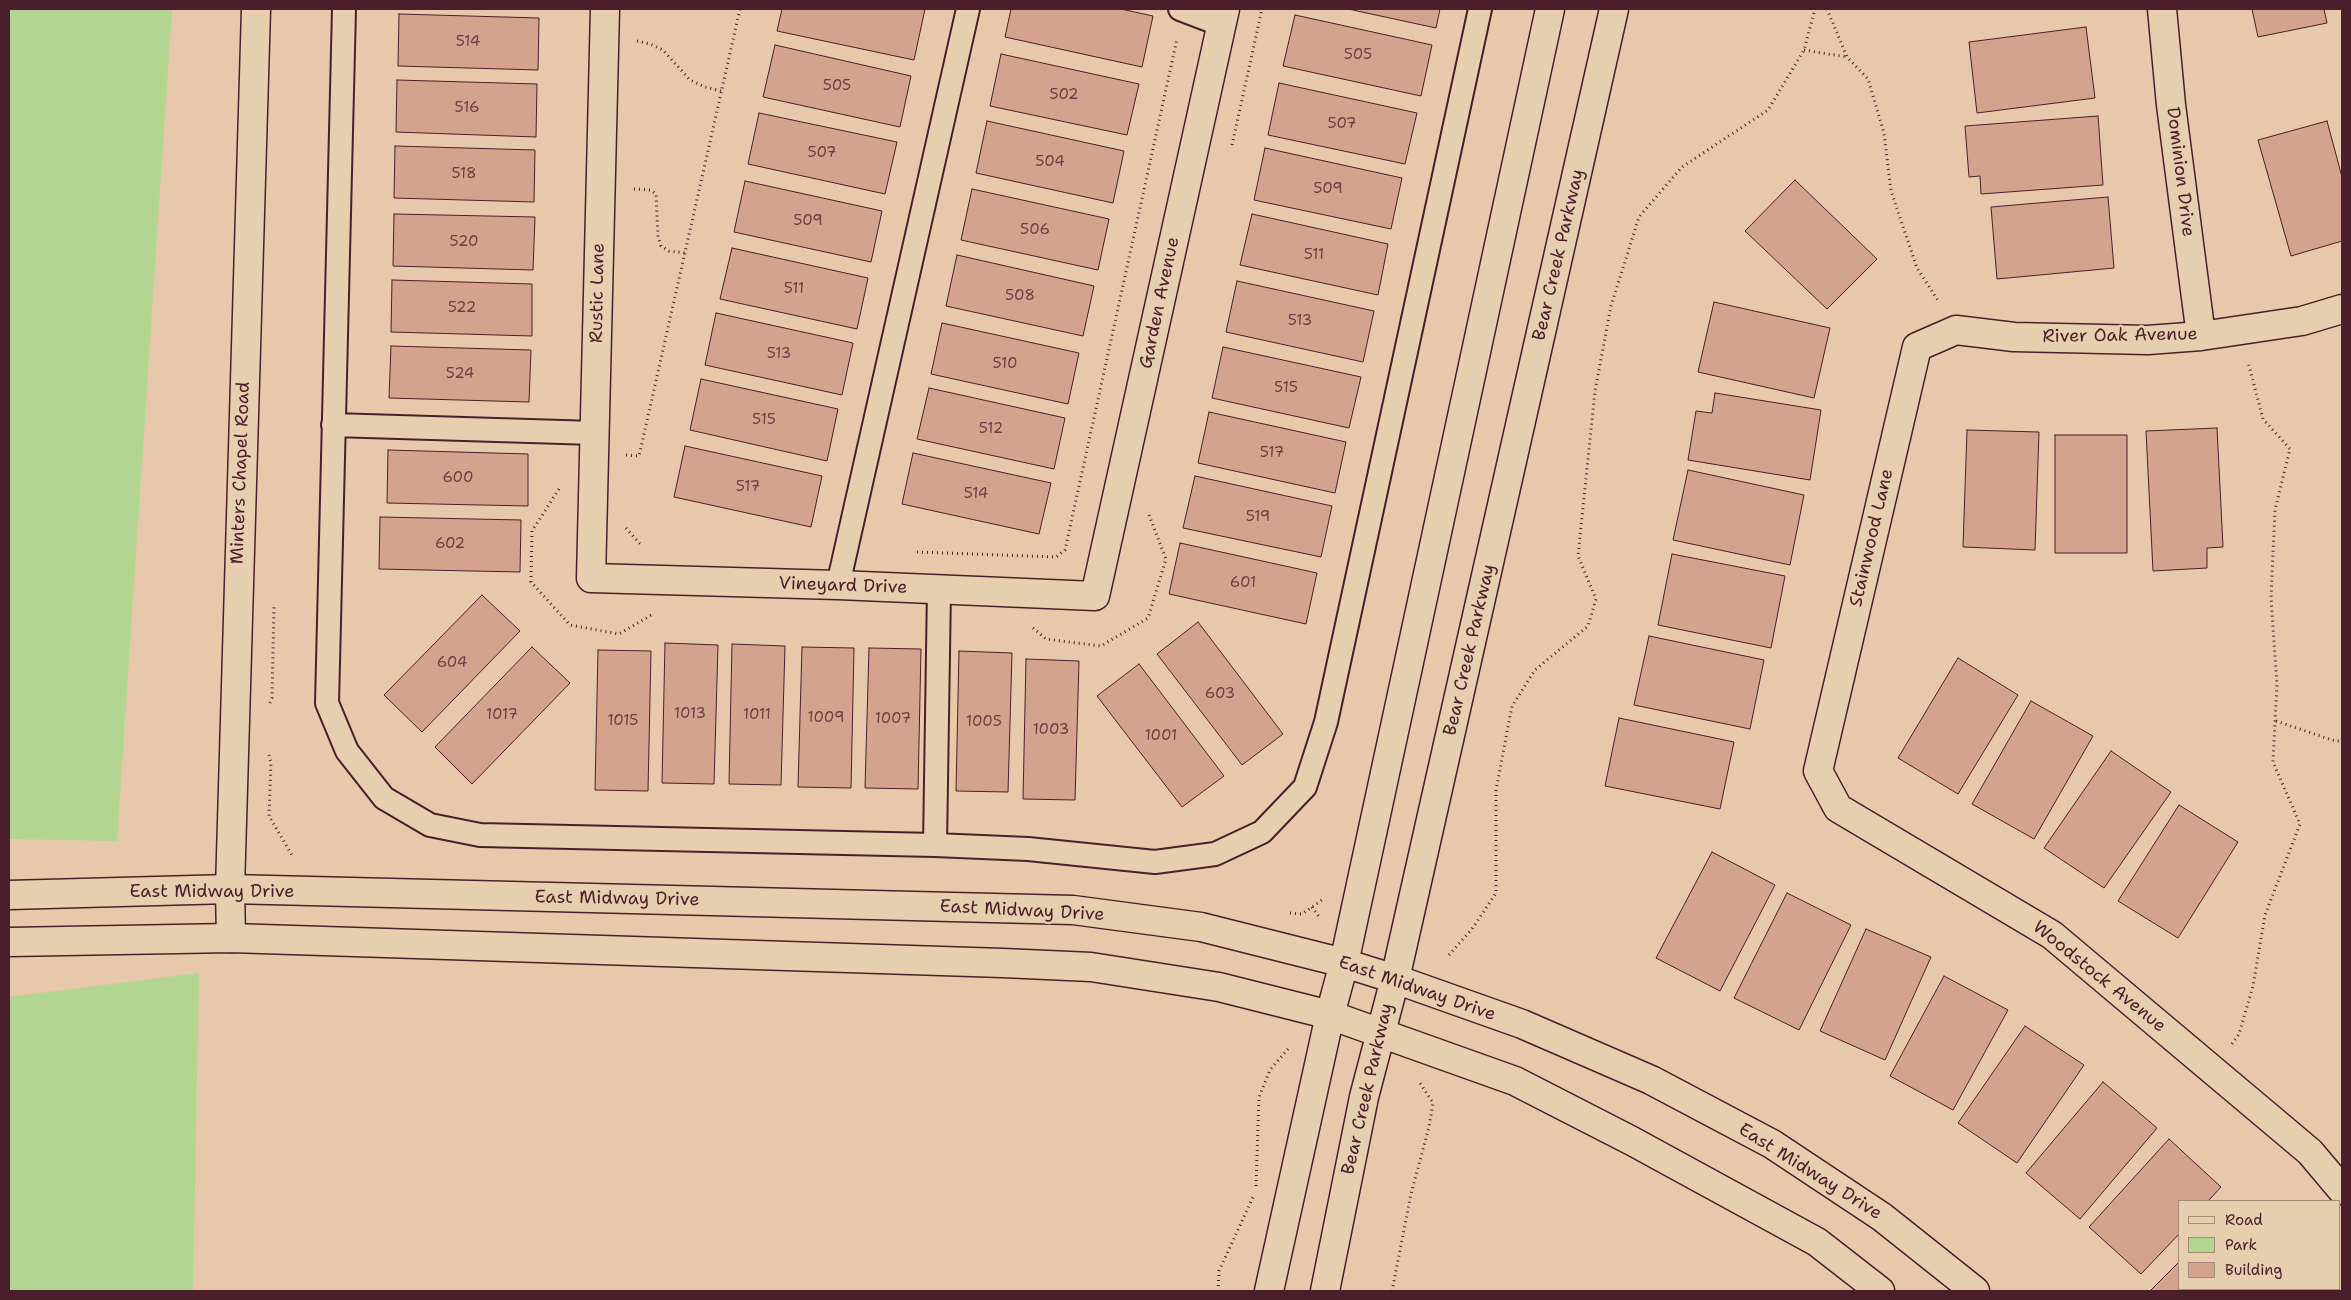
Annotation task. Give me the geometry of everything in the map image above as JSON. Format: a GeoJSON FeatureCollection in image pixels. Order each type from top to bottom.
{"type":"FeatureCollection","features":[{"type":"Feature","properties":{"kind":"street","name":"Minters Chapel Road"},"geometry":{"type":"LineString","coordinates":[[231,938],[230,889],[250,150],[256,9]]}},
{"type":"Feature","properties":{"kind":"street","name":"Rustic Lane"},"geometry":{"type":"LineString","coordinates":[[591,578],[605,9]]}},
{"type":"Feature","properties":{"kind":"street"},"geometry":{"type":"LineString","coordinates":[[1269,1291],[1330,1015],[1344,963],[1550,9]]}},
{"type":"Feature","properties":{"kind":"street","name":"Bear Creek Parkway"},"geometry":{"type":"LineString","coordinates":[[1325,1291],[1364,1097],[1395,980],[1614,9]]}},
{"type":"Feature","properties":{"kind":"street","name":"Dominion Drive"},"geometry":{"type":"LineString","coordinates":[[2162,9],[2171,105],[2201,336]]}},
{"type":"Feature","properties":{"kind":"street","name":"Garden Avenue"},"geometry":{"type":"LineString","coordinates":[[1095,596],[1224,17]]}},
{"type":"Feature","properties":{"kind":"street","name":"River Oak Avenue"},"geometry":{"type":"LineString","coordinates":[[1956,330],[2014,337],[2148,340],[2201,336],[2302,321],[2342,309]]}},
{"type":"Feature","properties":{"kind":"street","name":"Stainwood Lane"},"geometry":{"type":"LineString","coordinates":[[1818,772],[1917,347],[1956,330]]}},
{"type":"Feature","properties":{"kind":"street","name":"Vineyard Drive"},"geometry":{"type":"LineString","coordinates":[[591,578],[838,585],[1095,596]]}},
{"type":"Feature","properties":{"kind":"street","name":"Woodstock Avenue"},"geometry":{"type":"LineString","coordinates":[[1818,772],[1838,808],[2052,935],[2310,1152],[2342,1190]]}},
{"type":"Feature","properties":{"kind":"street","name":"East Midway Drive"},"geometry":{"type":"LineString","coordinates":[[9,896],[230,889],[1073,910],[1201,927],[1344,963],[1395,980],[1522,1024],[1651,1080],[1772,1144],[1882,1217],[1975,1291]]}},
{"type":"Feature","properties":{"kind":"street"},"geometry":{"type":"LineString","coordinates":[[9,942],[231,938],[1092,967],[1220,987],[1330,1015],[1380,1031],[1514,1081],[1624,1137],[1817,1242],[1880,1291]]}},
{"type":"Feature","properties":{"kind":"lane"},"geometry":{"type":"LineString","coordinates":[[344,9],[327,703],[347,751],[384,798],[430,825],[480,835],[935,845],[1028,849],[1155,862],[1214,854],[1262,832],[1305,786],[1326,722],[1480,9]]}},
{"type":"Feature","properties":{"kind":"lane"},"geometry":{"type":"LineString","coordinates":[[838,585],[968,9]]}},
{"type":"Feature","properties":{"kind":"lane"},"geometry":{"type":"LineString","coordinates":[[1180,9],[1224,17]]}},
{"type":"Feature","properties":{"kind":"lane"},"geometry":{"type":"LineString","coordinates":[[333,426],[595,432]]}},
{"type":"Feature","properties":{"kind":"lane"},"geometry":{"type":"LineString","coordinates":[[935,845],[939,589]]}},
{"type":"Feature","properties":{"kind":"path"},"geometry":{"type":"LineString","coordinates":[[626,455],[639,456],[740,9]]}},
{"type":"Feature","properties":{"kind":"path"},"geometry":{"type":"LineString","coordinates":[[1449,955],[1472,929],[1496,893],[1496,790],[1512,706],[1535,670],[1588,626],[1596,599],[1578,556],[1595,392],[1611,306],[1639,218],[1682,167],[1768,110],[1804,50],[1815,9]]}},
{"type":"Feature","properties":{"kind":"path"},"geometry":{"type":"LineString","coordinates":[[1827,9],[1847,57],[1868,79],[1884,133],[1891,191],[1917,268],[1956,330]]}},
{"type":"Feature","properties":{"kind":"path"},"geometry":{"type":"LineString","coordinates":[[636,41],[650,44],[663,50],[690,80],[705,87],[721,91]]}},
{"type":"Feature","properties":{"kind":"path"},"geometry":{"type":"LineString","coordinates":[[1804,50],[1847,57]]}},
{"type":"Feature","properties":{"kind":"path"},"geometry":{"type":"LineString","coordinates":[[632,189],[652,190],[656,194],[658,237],[661,246],[669,251],[685,253]]}},
{"type":"Feature","properties":{"kind":"path"},"geometry":{"type":"LineString","coordinates":[[2214,1071],[2239,1034],[2253,986],[2265,915],[2300,824],[2274,762],[2277,685],[2271,598],[2275,510],[2290,449],[2263,418],[2240,330]]}},
{"type":"Feature","properties":{"kind":"path"},"geometry":{"type":"LineString","coordinates":[[2276,721],[2335,741],[2342,741]]}},
{"type":"Feature","properties":{"kind":"path"},"geometry":{"type":"LineString","coordinates":[[1312,907],[1322,923]]}},
{"type":"Feature","properties":{"kind":"path"},"geometry":{"type":"LineString","coordinates":[[1218,1291],[1219,1271],[1255,1193],[1259,1096],[1270,1070],[1291,1045]]}},
{"type":"Feature","properties":{"kind":"path"},"geometry":{"type":"LineString","coordinates":[[1392,1291],[1411,1194],[1429,1127],[1432,1103],[1417,1078]]}},
{"type":"Feature","properties":{"kind":"green space"},"geometry":{"type":"Polygon","coordinates":[[[9,9],[172,9],[117,841],[9,839],[9,9]]]}},
{"type":"Feature","properties":{"kind":"green space"},"geometry":{"type":"Polygon","coordinates":[[[199,973],[193,1291],[9,1291],[9,997],[199,973]]]}},
{"type":"Feature","properties":{"kind":"building"},"geometry":{"type":"Polygon","coordinates":[[[782,9],[925,9],[914,60],[777,31],[782,9]]]}},
{"type":"Feature","properties":{"kind":"building"},"geometry":{"type":"Polygon","coordinates":[[[1011,9],[1121,9],[1153,16],[1142,67],[1005,37],[1011,9]]]}},
{"type":"Feature","properties":{"kind":"building"},"geometry":{"type":"Polygon","coordinates":[[[1348,9],[1440,9],[1436,28],[1348,9]]]}},
{"type":"Feature","properties":{"kind":"building"},"geometry":{"type":"Polygon","coordinates":[[[2252,9],[2324,9],[2327,23],[2258,37],[2252,9]]]}},
{"type":"Feature","properties":{"kind":"building"},"geometry":{"type":"Polygon","coordinates":[[[399,14],[539,18],[538,70],[398,66],[399,14]]]}},
{"type":"Feature","properties":{"kind":"building"},"geometry":{"type":"Polygon","coordinates":[[[1295,15],[1432,45],[1421,96],[1283,66],[1295,15]]]}},
{"type":"Feature","properties":{"kind":"building"},"geometry":{"type":"Polygon","coordinates":[[[2086,27],[2095,98],[1977,113],[1969,42],[2086,27]]]}},
{"type":"Feature","properties":{"kind":"building"},"geometry":{"type":"Polygon","coordinates":[[[775,45],[911,76],[900,127],[763,97],[775,45]]]}},
{"type":"Feature","properties":{"kind":"building"},"geometry":{"type":"Polygon","coordinates":[[[1001,54],[1139,84],[1127,135],[990,106],[1001,54]]]}},
{"type":"Feature","properties":{"kind":"building"},"geometry":{"type":"Polygon","coordinates":[[[397,80],[537,84],[536,137],[396,132],[397,80]]]}},
{"type":"Feature","properties":{"kind":"building"},"geometry":{"type":"Polygon","coordinates":[[[1279,83],[1417,113],[1405,164],[1268,135],[1279,83]]]}},
{"type":"Feature","properties":{"kind":"building"},"geometry":{"type":"Polygon","coordinates":[[[759,113],[897,142],[885,194],[748,164],[759,113]]]}},
{"type":"Feature","properties":{"kind":"building"},"geometry":{"type":"Polygon","coordinates":[[[2098,116],[2103,185],[1981,194],[1980,176],[1969,177],[1965,126],[2098,116]]]}},
{"type":"Feature","properties":{"kind":"building"},"geometry":{"type":"Polygon","coordinates":[[[987,121],[1124,151],[1113,203],[976,173],[987,121]]]}},
{"type":"Feature","properties":{"kind":"building"},"geometry":{"type":"Polygon","coordinates":[[[2327,121],[2342,177],[2342,241],[2291,256],[2258,140],[2327,121]]]}},
{"type":"Feature","properties":{"kind":"building"},"geometry":{"type":"Polygon","coordinates":[[[395,146],[535,150],[534,202],[394,198],[395,146]]]}},
{"type":"Feature","properties":{"kind":"building"},"geometry":{"type":"Polygon","coordinates":[[[1265,148],[1402,178],[1391,229],[1254,200],[1265,148]]]}},
{"type":"Feature","properties":{"kind":"building"},"geometry":{"type":"Polygon","coordinates":[[[1795,180],[1877,259],[1827,309],[1745,231],[1795,180]]]}},
{"type":"Feature","properties":{"kind":"building"},"geometry":{"type":"Polygon","coordinates":[[[745,181],[882,211],[871,262],[734,232],[745,181]]]}},
{"type":"Feature","properties":{"kind":"building"},"geometry":{"type":"Polygon","coordinates":[[[972,189],[1109,219],[1098,270],[961,240],[972,189]]]}},
{"type":"Feature","properties":{"kind":"building"},"geometry":{"type":"Polygon","coordinates":[[[2108,197],[2114,268],[1997,279],[1991,207],[2108,197]]]}},
{"type":"Feature","properties":{"kind":"building"},"geometry":{"type":"Polygon","coordinates":[[[394,214],[535,217],[533,270],[393,266],[394,214]]]}},
{"type":"Feature","properties":{"kind":"building"},"geometry":{"type":"Polygon","coordinates":[[[1252,214],[1388,244],[1378,295],[1240,265],[1252,214]]]}},
{"type":"Feature","properties":{"kind":"building"},"geometry":{"type":"Polygon","coordinates":[[[732,248],[868,278],[857,329],[720,299],[732,248]]]}},
{"type":"Feature","properties":{"kind":"building"},"geometry":{"type":"Polygon","coordinates":[[[957,255],[1094,286],[1083,336],[946,306],[957,255]]]}},
{"type":"Feature","properties":{"kind":"building"},"geometry":{"type":"Polygon","coordinates":[[[392,280],[532,284],[532,336],[391,332],[392,280]]]}},
{"type":"Feature","properties":{"kind":"building"},"geometry":{"type":"Polygon","coordinates":[[[1237,281],[1374,311],[1363,362],[1226,332],[1237,281]]]}},
{"type":"Feature","properties":{"kind":"building"},"geometry":{"type":"Polygon","coordinates":[[[1714,302],[1830,328],[1814,398],[1698,372],[1714,302]]]}},
{"type":"Feature","properties":{"kind":"building"},"geometry":{"type":"Polygon","coordinates":[[[716,313],[853,343],[842,395],[705,365],[716,313]]]}},
{"type":"Feature","properties":{"kind":"building"},"geometry":{"type":"Polygon","coordinates":[[[942,323],[1079,353],[1068,404],[931,374],[942,323]]]}},
{"type":"Feature","properties":{"kind":"building"},"geometry":{"type":"Polygon","coordinates":[[[391,346],[531,350],[529,402],[389,398],[391,346]]]}},
{"type":"Feature","properties":{"kind":"building"},"geometry":{"type":"Polygon","coordinates":[[[1223,347],[1361,377],[1349,428],[1212,398],[1223,347]]]}},
{"type":"Feature","properties":{"kind":"building"},"geometry":{"type":"Polygon","coordinates":[[[701,379],[838,409],[827,461],[690,430],[701,379]]]}},
{"type":"Feature","properties":{"kind":"building"},"geometry":{"type":"Polygon","coordinates":[[[929,388],[1065,418],[1054,469],[917,439],[929,388]]]}},
{"type":"Feature","properties":{"kind":"building"},"geometry":{"type":"Polygon","coordinates":[[[1715,393],[1821,410],[1810,480],[1688,460],[1696,411],[1712,413],[1715,393]]]}},
{"type":"Feature","properties":{"kind":"building"},"geometry":{"type":"Polygon","coordinates":[[[1209,412],[1346,442],[1335,493],[1198,463],[1209,412]]]}},
{"type":"Feature","properties":{"kind":"building"},"geometry":{"type":"Polygon","coordinates":[[[2217,428],[2223,547],[2207,548],[2207,568],[2153,571],[2146,431],[2217,428]]]}},
{"type":"Feature","properties":{"kind":"building"},"geometry":{"type":"Polygon","coordinates":[[[1967,430],[2039,432],[2035,550],[1963,547],[1967,430]]]}},
{"type":"Feature","properties":{"kind":"building"},"geometry":{"type":"Polygon","coordinates":[[[2055,435],[2127,435],[2127,553],[2055,553],[2055,435]]]}},
{"type":"Feature","properties":{"kind":"building"},"geometry":{"type":"Polygon","coordinates":[[[685,446],[822,476],[811,527],[674,497],[685,446]]]}},
{"type":"Feature","properties":{"kind":"building"},"geometry":{"type":"Polygon","coordinates":[[[388,450],[528,454],[528,506],[387,503],[388,450]]]}},
{"type":"Feature","properties":{"kind":"building"},"geometry":{"type":"Polygon","coordinates":[[[913,453],[1051,483],[1039,534],[902,504],[913,453]]]}},
{"type":"Feature","properties":{"kind":"building"},"geometry":{"type":"Polygon","coordinates":[[[1688,470],[1804,495],[1790,565],[1673,540],[1688,470]]]}},
{"type":"Feature","properties":{"kind":"building"},"geometry":{"type":"Polygon","coordinates":[[[1195,476],[1332,506],[1321,557],[1183,528],[1195,476]]]}},
{"type":"Feature","properties":{"kind":"building"},"geometry":{"type":"Polygon","coordinates":[[[380,517],[521,520],[520,572],[379,569],[380,517]]]}},
{"type":"Feature","properties":{"kind":"building"},"geometry":{"type":"Polygon","coordinates":[[[1180,543],[1317,573],[1306,624],[1169,594],[1180,543]]]}},
{"type":"Feature","properties":{"kind":"building"},"geometry":{"type":"Polygon","coordinates":[[[1672,554],[1785,576],[1771,648],[1658,625],[1672,554]]]}},
{"type":"Feature","properties":{"kind":"building"},"geometry":{"type":"Polygon","coordinates":[[[482,595],[520,631],[422,732],[384,695],[482,595]]]}},
{"type":"Feature","properties":{"kind":"building"},"geometry":{"type":"Polygon","coordinates":[[[1198,622],[1283,734],[1242,765],[1157,654],[1198,622]]]}},
{"type":"Feature","properties":{"kind":"building"},"geometry":{"type":"Polygon","coordinates":[[[1649,636],[1764,660],[1750,729],[1634,705],[1649,636]]]}},
{"type":"Feature","properties":{"kind":"building"},"geometry":{"type":"Polygon","coordinates":[[[665,643],[718,645],[714,784],[662,783],[665,643]]]}},
{"type":"Feature","properties":{"kind":"building"},"geometry":{"type":"Polygon","coordinates":[[[732,644],[785,646],[781,785],[729,784],[732,644]]]}},
{"type":"Feature","properties":{"kind":"building"},"geometry":{"type":"Polygon","coordinates":[[[532,647],[570,683],[472,784],[435,747],[532,647]]]}},
{"type":"Feature","properties":{"kind":"building"},"geometry":{"type":"Polygon","coordinates":[[[802,647],[854,648],[851,788],[798,787],[802,647]]]}},
{"type":"Feature","properties":{"kind":"building"},"geometry":{"type":"Polygon","coordinates":[[[869,648],[921,649],[918,789],[865,788],[869,648]]]}},
{"type":"Feature","properties":{"kind":"building"},"geometry":{"type":"Polygon","coordinates":[[[598,650],[651,651],[648,791],[595,790],[598,650]]]}},
{"type":"Feature","properties":{"kind":"building"},"geometry":{"type":"Polygon","coordinates":[[[959,651],[1012,653],[1008,792],[956,791],[959,651]]]}},
{"type":"Feature","properties":{"kind":"building"},"geometry":{"type":"Polygon","coordinates":[[[1958,658],[2018,695],[1958,794],[1898,758],[1958,658]]]}},
{"type":"Feature","properties":{"kind":"building"},"geometry":{"type":"Polygon","coordinates":[[[1026,659],[1079,661],[1075,800],[1023,799],[1026,659]]]}},
{"type":"Feature","properties":{"kind":"building"},"geometry":{"type":"Polygon","coordinates":[[[1139,664],[1224,776],[1182,807],[1097,696],[1139,664]]]}},
{"type":"Feature","properties":{"kind":"building"},"geometry":{"type":"Polygon","coordinates":[[[2031,701],[2093,736],[2034,839],[1972,804],[2031,701]]]}},
{"type":"Feature","properties":{"kind":"building"},"geometry":{"type":"Polygon","coordinates":[[[1619,718],[1734,742],[1720,809],[1605,786],[1619,718]]]}},
{"type":"Feature","properties":{"kind":"building"},"geometry":{"type":"Polygon","coordinates":[[[2111,751],[2171,792],[2104,888],[2044,848],[2111,751]]]}},
{"type":"Feature","properties":{"kind":"building"},"geometry":{"type":"Polygon","coordinates":[[[2179,805],[2238,842],[2178,938],[2118,901],[2179,805]]]}},
{"type":"Feature","properties":{"kind":"building"},"geometry":{"type":"Polygon","coordinates":[[[1712,852],[1775,885],[1720,991],[1656,958],[1712,852]]]}},
{"type":"Feature","properties":{"kind":"building"},"geometry":{"type":"Polygon","coordinates":[[[1787,893],[1851,925],[1799,1030],[1734,998],[1787,893]]]}},
{"type":"Feature","properties":{"kind":"building"},"geometry":{"type":"Polygon","coordinates":[[[1866,929],[1931,957],[1885,1060],[1820,1031],[1866,929]]]}},
{"type":"Feature","properties":{"kind":"building"},"geometry":{"type":"Polygon","coordinates":[[[1944,976],[2008,1010],[1953,1110],[1890,1076],[1944,976]]]}},
{"type":"Feature","properties":{"kind":"building"},"geometry":{"type":"Polygon","coordinates":[[[2025,1026],[2084,1065],[2017,1163],[1958,1123],[2025,1026]]]}},
{"type":"Feature","properties":{"kind":"building"},"geometry":{"type":"Polygon","coordinates":[[[2103,1082],[2157,1128],[2080,1219],[2026,1173],[2103,1082]]]}},
{"type":"Feature","properties":{"kind":"building"},"geometry":{"type":"Polygon","coordinates":[[[2169,1139],[2221,1187],[2209,1200],[2178,1200],[2178,1235],[2141,1274],[2089,1227],[2169,1139]]]}},
{"type":"Feature","properties":{"kind":"building"},"geometry":{"type":"Polygon","coordinates":[[[2178,1263],[2178,1290],[2241,1290],[2240,1291],[2150,1291],[2178,1263]]]}},
{"type":"Feature","properties":{"kind":"building"},"geometry":{"type":"Polygon","coordinates":[[[2318,1290],[2319,1291],[2271,1291],[2318,1290]]]}}]}
